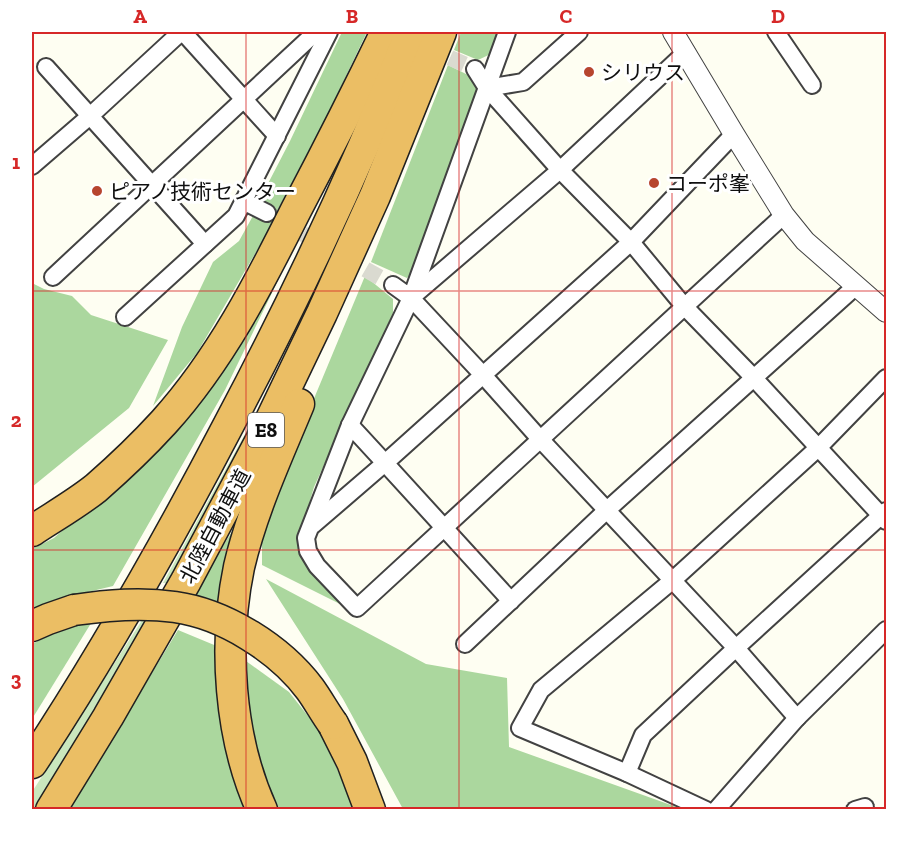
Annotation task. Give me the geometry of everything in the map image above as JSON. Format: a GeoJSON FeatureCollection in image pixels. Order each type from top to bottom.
{"type":"FeatureCollection","features":[{"type":"Feature","properties":{"kind":"highway"},"geometry":{"type":"LineString","coordinates":[[32,531],[94,489],[165,421],[199,379],[234,326],[271,259],[386,32]]}},
{"type":"Feature","properties":{"kind":"highway","name":"北陸自動車道"},"geometry":{"type":"LineString","coordinates":[[32,763],[186,508],[264,359],[332,218],[411,32]]}},
{"type":"Feature","properties":{"kind":"highway","name":"北陸自動車道"},"geometry":{"type":"LineString","coordinates":[[51,810],[108,717],[186,581],[261,440],[375,196],[441,32]]}},
{"type":"Feature","properties":{"kind":"highway"},"geometry":{"type":"LineString","coordinates":[[262,810],[247,767],[232,691],[233,605],[240,566],[253,519],[271,471],[381,199],[423,78]]}},
{"type":"Feature","properties":{"kind":"highway"},"geometry":{"type":"LineString","coordinates":[[32,626],[74,610],[109,604],[177,607],[229,624],[256,639],[285,662],[309,688],[333,724],[352,762],[370,810]]}},
{"type":"Feature","properties":{"kind":"street"},"geometry":{"type":"LineString","coordinates":[[32,166],[182,32],[277,136]]}},
{"type":"Feature","properties":{"kind":"street"},"geometry":{"type":"LineString","coordinates":[[53,277],[316,32]]}},
{"type":"Feature","properties":{"kind":"street"},"geometry":{"type":"LineString","coordinates":[[125,317],[236,216],[329,32]]}},
{"type":"Feature","properties":{"kind":"street"},"geometry":{"type":"LineString","coordinates":[[507,32],[411,298],[350,425],[306,538],[308,551],[317,566],[357,608],[784,215]]}},
{"type":"Feature","properties":{"kind":"street"},"geometry":{"type":"LineString","coordinates":[[487,88],[523,82],[579,32]]}},
{"type":"Feature","properties":{"kind":"street"},"geometry":{"type":"LineString","coordinates":[[673,32],[784,215],[804,241],[886,312]]}},
{"type":"Feature","properties":{"kind":"street"},"geometry":{"type":"LineString","coordinates":[[776,32],[812,85]]}},
{"type":"Feature","properties":{"kind":"street"},"geometry":{"type":"LineString","coordinates":[[411,298],[560,170],[686,52]]}},
{"type":"Feature","properties":{"kind":"street"},"geometry":{"type":"LineString","coordinates":[[46,67],[205,244]]}},
{"type":"Feature","properties":{"kind":"street"},"geometry":{"type":"LineString","coordinates":[[475,69],[487,88],[560,170],[631,242],[684,306],[885,516],[736,648],[643,735],[627,773]]}},
{"type":"Feature","properties":{"kind":"street"},"geometry":{"type":"LineString","coordinates":[[310,528],[631,242],[734,134]]}},
{"type":"Feature","properties":{"kind":"street"},"geometry":{"type":"LineString","coordinates":[[243,201],[267,213]]}},
{"type":"Feature","properties":{"kind":"street"},"geometry":{"type":"LineString","coordinates":[[393,285],[411,298],[483,375],[540,440],[736,648],[797,718]]}},
{"type":"Feature","properties":{"kind":"street"},"geometry":{"type":"LineString","coordinates":[[465,644],[753,377],[856,286]]}},
{"type":"Feature","properties":{"kind":"street"},"geometry":{"type":"LineString","coordinates":[[706,810],[627,773],[520,728],[541,690],[673,580],[818,448],[886,378]]}},
{"type":"Feature","properties":{"kind":"street"},"geometry":{"type":"LineString","coordinates":[[350,425],[511,601]]}},
{"type":"Feature","properties":{"kind":"street"},"geometry":{"type":"LineString","coordinates":[[716,810],[797,718],[886,630]]}},
{"type":"Feature","properties":{"kind":"green space"},"geometry":{"type":"Polygon","coordinates":[[[342,32],[367,32],[327,116],[277,211],[259,201],[342,32]]]}},
{"type":"Feature","properties":{"kind":"green space"},"geometry":{"type":"Polygon","coordinates":[[[461,32],[505,32],[497,51],[478,60],[454,50],[461,32]]]}},
{"type":"Feature","properties":{"kind":"green space"},"geometry":{"type":"Polygon","coordinates":[[[448,65],[470,76],[479,91],[415,268],[407,278],[371,262],[448,65]]]}},
{"type":"Feature","properties":{"kind":"green space"},"geometry":{"type":"Polygon","coordinates":[[[254,214],[273,223],[197,353],[153,406],[182,327],[213,262],[239,241],[254,214]]]}},
{"type":"Feature","properties":{"kind":"green space"},"geometry":{"type":"Polygon","coordinates":[[[293,236],[298,239],[225,390],[113,586],[63,598],[32,611],[32,549],[54,538],[89,507],[293,236]]]}},
{"type":"Feature","properties":{"kind":"green space"},"geometry":{"type":"Polygon","coordinates":[[[365,276],[393,299],[393,313],[314,487],[299,539],[308,566],[342,605],[262,565],[262,543],[273,497],[365,276]]]}},
{"type":"Feature","properties":{"kind":"green space"},"geometry":{"type":"Polygon","coordinates":[[[32,283],[44,289],[72,296],[91,315],[168,340],[129,408],[32,487],[32,283]]]}},
{"type":"Feature","properties":{"kind":"green space"},"geometry":{"type":"Polygon","coordinates":[[[273,383],[177,583],[163,583],[273,383]]]}},
{"type":"Feature","properties":{"kind":"green space"},"geometry":{"type":"Polygon","coordinates":[[[248,506],[224,612],[185,598],[213,562],[248,506]]]}},
{"type":"Feature","properties":{"kind":"green space"},"geometry":{"type":"Polygon","coordinates":[[[266,579],[426,664],[507,678],[509,747],[682,809],[403,809],[343,699],[266,579]]]}},
{"type":"Feature","properties":{"kind":"green space"},"geometry":{"type":"Polygon","coordinates":[[[144,617],[154,617],[37,809],[32,810],[32,792],[144,617]]]}},
{"type":"Feature","properties":{"kind":"green space"},"geometry":{"type":"Polygon","coordinates":[[[93,620],[32,719],[32,644],[53,633],[93,620]]]}},
{"type":"Feature","properties":{"kind":"green space"},"geometry":{"type":"Polygon","coordinates":[[[178,630],[219,647],[250,809],[68,810],[84,785],[178,630]]]}},
{"type":"Feature","properties":{"kind":"green space"},"geometry":{"type":"Polygon","coordinates":[[[239,656],[289,692],[320,731],[355,809],[275,809],[249,740],[239,656]]]}},
{"type":"Feature","properties":{"kind":"tunnel"},"geometry":{"type":"LineString","coordinates":[[428,48],[475,69]]}},
{"type":"Feature","properties":{"kind":"tunnel"},"geometry":{"type":"LineString","coordinates":[[282,222],[393,285]]}},
{"type":"Feature","properties":{"kind":"place","name":"シリウス"},"geometry":{"type":"Point","coordinates":[589,72]}},
{"type":"Feature","properties":{"kind":"place","name":"コーポ峯"},"geometry":{"type":"Point","coordinates":[654,183]}},
{"type":"Feature","properties":{"kind":"place","name":"ピアノ技術センター"},"geometry":{"type":"Point","coordinates":[97,191]}}]}
